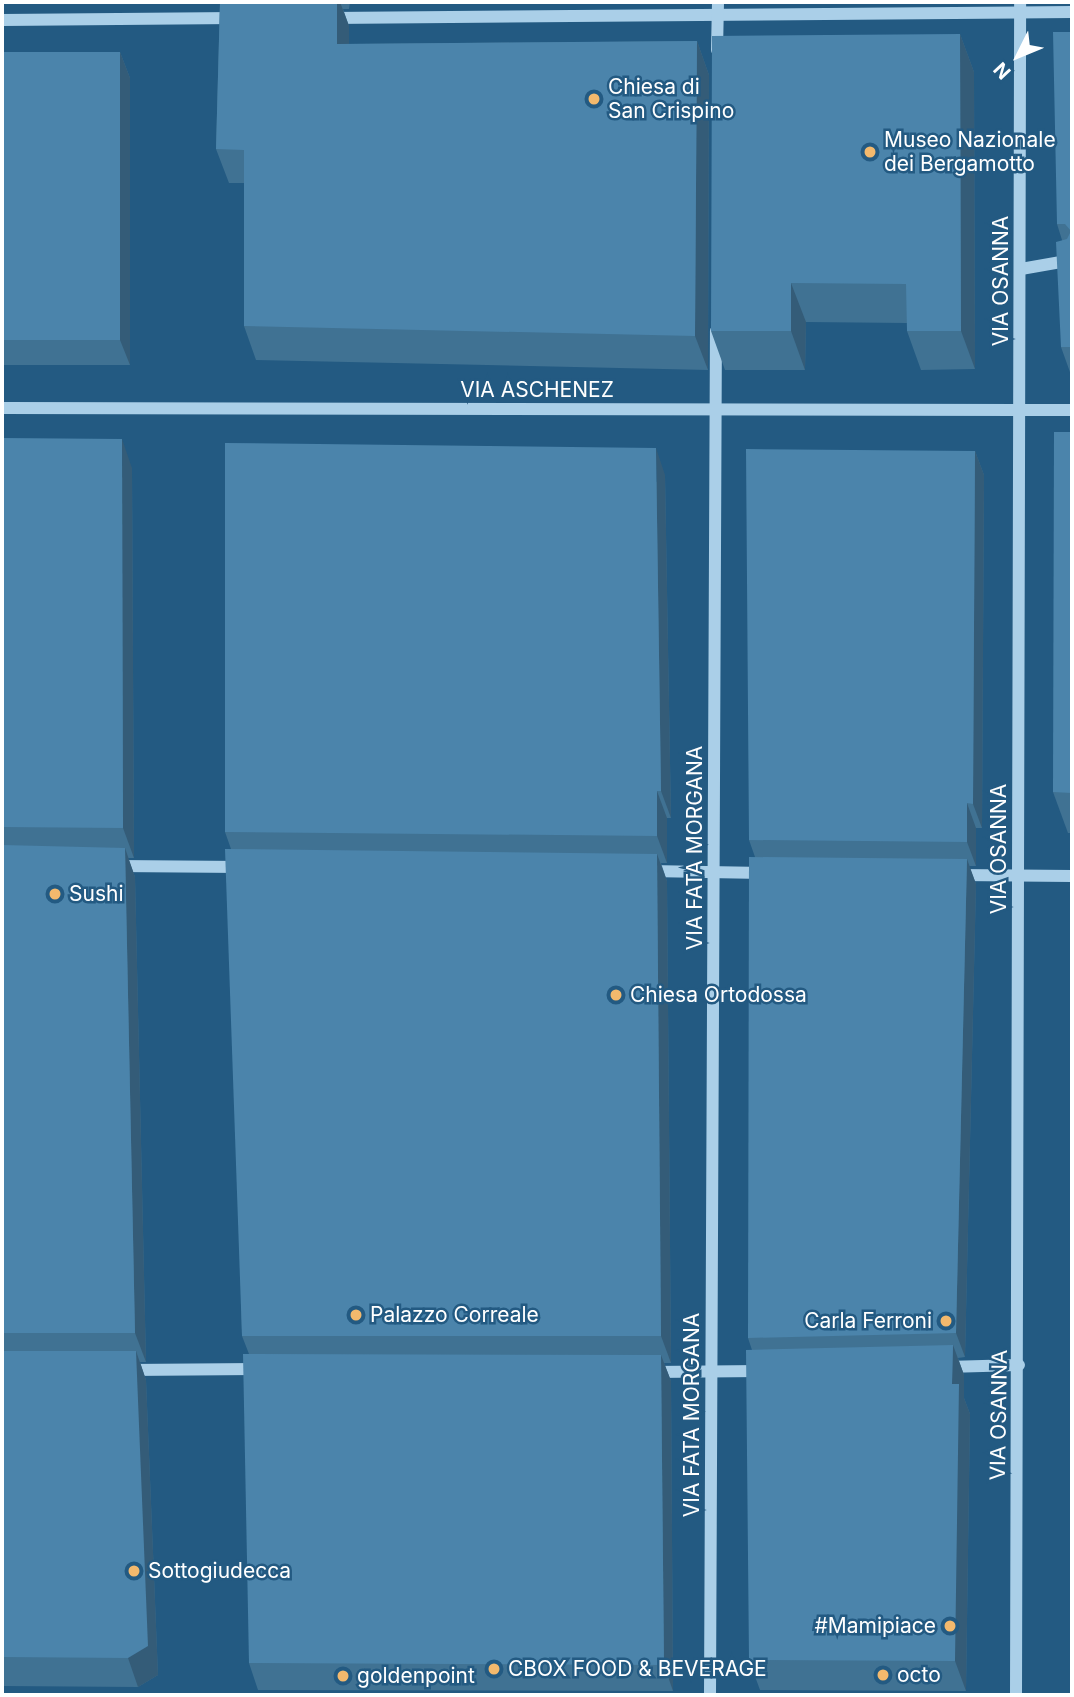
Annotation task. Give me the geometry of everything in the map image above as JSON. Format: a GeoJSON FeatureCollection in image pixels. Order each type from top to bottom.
{"type":"FeatureCollection","features":[{"type":"Feature","properties":{"kind":"street"},"geometry":{"type":"LineString","coordinates":[[717,70],[718,2]]}},
{"type":"Feature","properties":{"kind":"street"},"geometry":{"type":"LineString","coordinates":[[315,18],[718,16],[1020,7],[1072,12]]}},
{"type":"Feature","properties":{"kind":"street","name":"VIA OSANNA"},"geometry":{"type":"LineString","coordinates":[[1016,1695],[1019,1365],[1020,7]]}},
{"type":"Feature","properties":{"kind":"street"},"geometry":{"type":"LineString","coordinates":[[2,20],[246,18]]}},
{"type":"Feature","properties":{"kind":"street"},"geometry":{"type":"LineString","coordinates":[[1021,269],[1072,260]]}},
{"type":"Feature","properties":{"kind":"street","name":"VIA FATA MORGANA"},"geometry":{"type":"LineString","coordinates":[[710,1695],[716,314]]}},
{"type":"Feature","properties":{"kind":"street","name":"VIA ASCHENEZ"},"geometry":{"type":"LineString","coordinates":[[2,408],[1072,410]]}},
{"type":"Feature","properties":{"kind":"street"},"geometry":{"type":"LineString","coordinates":[[97,866],[260,867]]}},
{"type":"Feature","properties":{"kind":"street"},"geometry":{"type":"LineString","coordinates":[[631,871],[783,873]]}},
{"type":"Feature","properties":{"kind":"street"},"geometry":{"type":"LineString","coordinates":[[949,874],[1072,876]]}},
{"type":"Feature","properties":{"kind":"street"},"geometry":{"type":"LineString","coordinates":[[935,1367],[1019,1365]]}},
{"type":"Feature","properties":{"kind":"street"},"geometry":{"type":"LineString","coordinates":[[108,1370],[269,1370]]}},
{"type":"Feature","properties":{"kind":"street"},"geometry":{"type":"LineString","coordinates":[[642,1372],[781,1370]]}},
{"type":"Feature","properties":{"kind":"building"},"geometry":{"type":"Polygon","coordinates":[[[220,2],[337,2],[337,44],[697,41],[695,336],[244,326],[244,150],[216,149],[220,2]]]}},
{"type":"Feature","properties":{"kind":"building"},"geometry":{"type":"Polygon","coordinates":[[[1053,32],[1072,32],[1072,347],[1061,347],[1056,242],[1067,239],[1071,231],[1065,224],[1057,224],[1053,32]]]}},
{"type":"Feature","properties":{"kind":"building"},"geometry":{"type":"Polygon","coordinates":[[[960,34],[961,331],[907,331],[906,284],[791,283],[791,331],[711,331],[712,36],[960,34]]]}},
{"type":"Feature","properties":{"kind":"building"},"geometry":{"type":"Polygon","coordinates":[[[2,52],[120,52],[120,340],[2,340],[2,52]]]}},
{"type":"Feature","properties":{"kind":"building"},"geometry":{"type":"Polygon","coordinates":[[[1054,432],[1072,432],[1072,793],[1053,792],[1054,432]]]}},
{"type":"Feature","properties":{"kind":"building"},"geometry":{"type":"Polygon","coordinates":[[[2,438],[122,439],[123,828],[2,827],[2,438]]]}},
{"type":"Feature","properties":{"kind":"building"},"geometry":{"type":"Polygon","coordinates":[[[225,443],[656,448],[661,791],[657,791],[657,836],[225,832],[225,443]]]}},
{"type":"Feature","properties":{"kind":"building"},"geometry":{"type":"Polygon","coordinates":[[[746,449],[975,451],[973,804],[967,803],[967,842],[749,840],[746,449]]]}},
{"type":"Feature","properties":{"kind":"building"},"geometry":{"type":"Polygon","coordinates":[[[2,845],[125,848],[135,1333],[2,1333],[2,845]]]}},
{"type":"Feature","properties":{"kind":"building"},"geometry":{"type":"Polygon","coordinates":[[[225,849],[657,854],[661,1336],[242,1336],[225,849]]]}},
{"type":"Feature","properties":{"kind":"building"},"geometry":{"type":"Polygon","coordinates":[[[749,857],[967,859],[956,1333],[748,1338],[749,857]]]}},
{"type":"Feature","properties":{"kind":"building"},"geometry":{"type":"Polygon","coordinates":[[[953,1345],[952,1384],[959,1384],[955,1661],[749,1660],[746,1350],[953,1345]]]}},
{"type":"Feature","properties":{"kind":"building"},"geometry":{"type":"Polygon","coordinates":[[[2,1351],[136,1351],[148,1646],[128,1658],[2,1657],[2,1351]]]}},
{"type":"Feature","properties":{"kind":"building"},"geometry":{"type":"Polygon","coordinates":[[[243,1354],[661,1355],[664,1665],[249,1663],[243,1354]]]}},
{"type":"Feature","properties":{"kind":"place","name":"Chiesa di San Crispino"},"geometry":{"type":"Point","coordinates":[594,99]}},
{"type":"Feature","properties":{"kind":"place","name":"Museo Nazionale dei Bergamotto"},"geometry":{"type":"Point","coordinates":[870,152]}},
{"type":"Feature","properties":{"kind":"place","name":"Sushi"},"geometry":{"type":"Point","coordinates":[55,894]}},
{"type":"Feature","properties":{"kind":"place","name":"Chiesa Ortodossa"},"geometry":{"type":"Point","coordinates":[616,995]}},
{"type":"Feature","properties":{"kind":"place","name":"Palazzo Correale"},"geometry":{"type":"Point","coordinates":[356,1315]}},
{"type":"Feature","properties":{"kind":"place","name":"Carla Ferroni"},"geometry":{"type":"Point","coordinates":[946,1321]}},
{"type":"Feature","properties":{"kind":"place","name":"Sottogiudecca"},"geometry":{"type":"Point","coordinates":[134,1571]}},
{"type":"Feature","properties":{"kind":"place","name":"#Mamipiace"},"geometry":{"type":"Point","coordinates":[950,1626]}},
{"type":"Feature","properties":{"kind":"place","name":"CBOX FOOD & BEVERAGE"},"geometry":{"type":"Point","coordinates":[494,1669]}},
{"type":"Feature","properties":{"kind":"place","name":"octo"},"geometry":{"type":"Point","coordinates":[883,1675]}},
{"type":"Feature","properties":{"kind":"place","name":"goldenpoint"},"geometry":{"type":"Point","coordinates":[343,1676]}}]}
